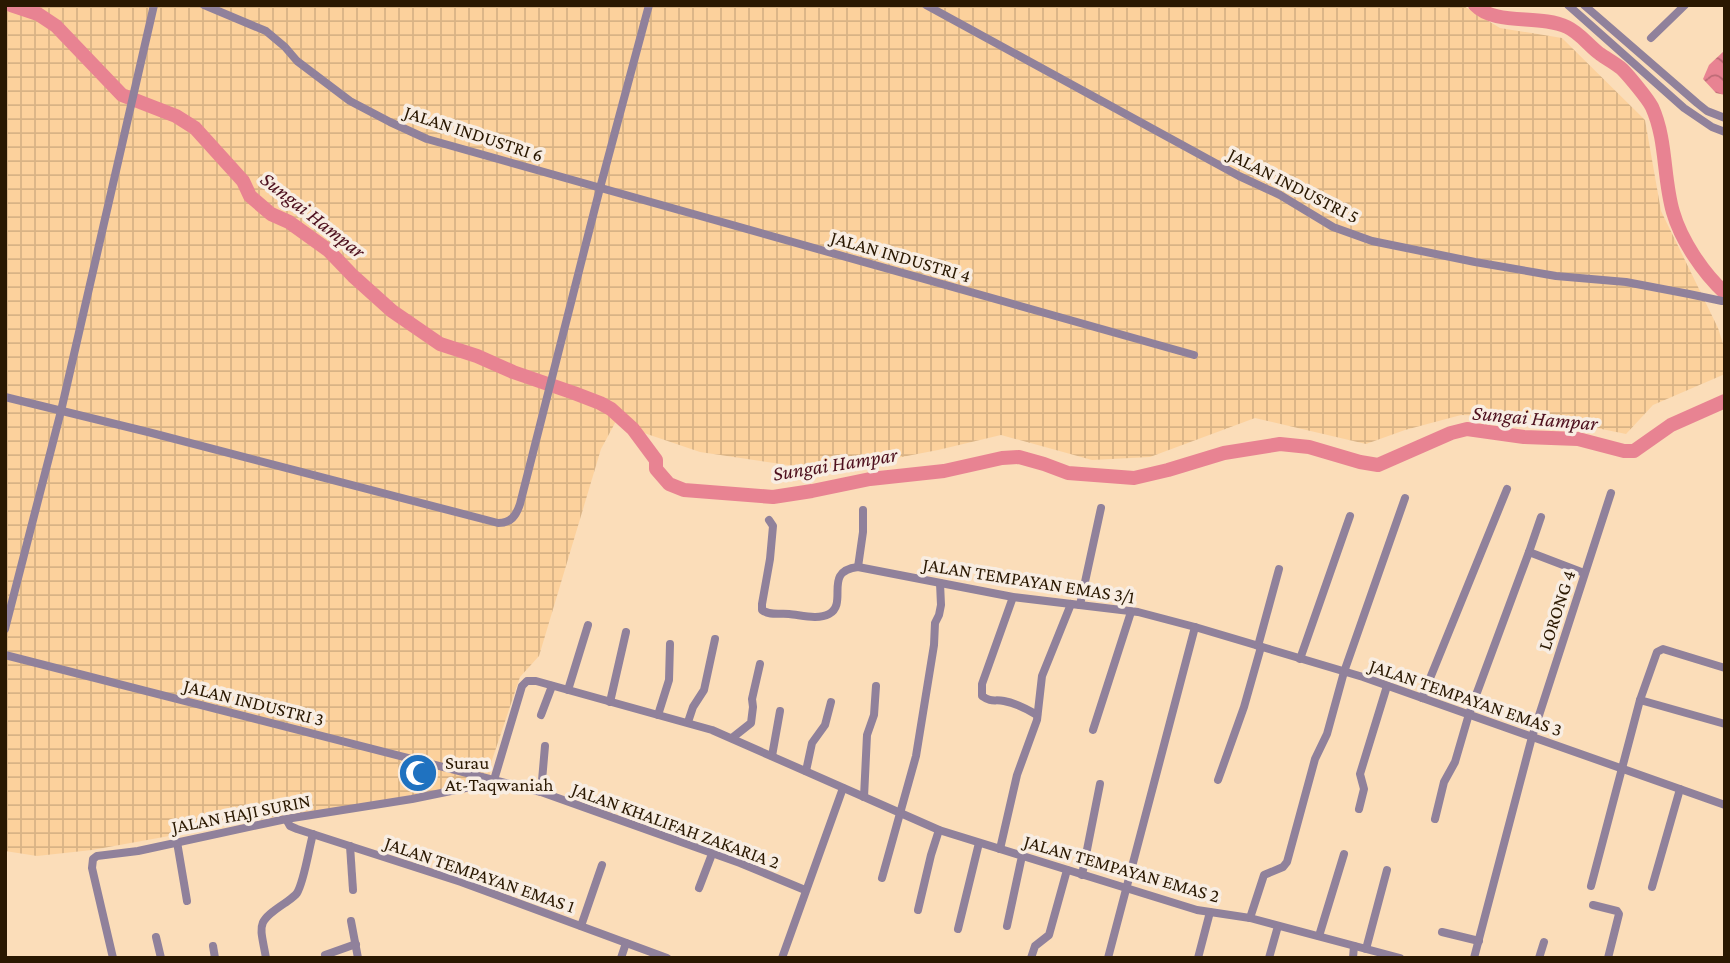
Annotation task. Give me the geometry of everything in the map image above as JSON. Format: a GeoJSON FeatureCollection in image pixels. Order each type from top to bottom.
{"type":"FeatureCollection","features":[{"type":"Feature","properties":{"kind":"street"},"geometry":{"type":"LineString","coordinates":[[5,629],[61,411],[154,5]]}},
{"type":"Feature","properties":{"kind":"street","name":"JALAN INDUSTRI 6"},"geometry":{"type":"LineString","coordinates":[[204,5],[266,31],[322,81],[350,101],[390,122],[427,139],[600,188]]}},
{"type":"Feature","properties":{"kind":"street"},"geometry":{"type":"LineString","coordinates":[[5,397],[498,523],[512,519],[517,513],[649,5]]}},
{"type":"Feature","properties":{"kind":"street","name":"JALAN INDUSTRI 5"},"geometry":{"type":"LineString","coordinates":[[926,5],[1240,176],[1280,195],[1333,227],[1372,241],[1469,261],[1556,276],[1626,282],[1722,301]]}},
{"type":"Feature","properties":{"kind":"street"},"geometry":{"type":"LineString","coordinates":[[1568,5],[1684,108],[1702,122],[1725,132]]}},
{"type":"Feature","properties":{"kind":"street"},"geometry":{"type":"LineString","coordinates":[[1584,5],[1697,103],[1707,111],[1725,118]]}},
{"type":"Feature","properties":{"kind":"street"},"geometry":{"type":"LineString","coordinates":[[1651,38],[1685,5]]}},
{"type":"Feature","properties":{"kind":"street","name":"JALAN INDUSTRI 4"},"geometry":{"type":"LineString","coordinates":[[600,188],[1194,355]]}},
{"type":"Feature","properties":{"kind":"street"},"geometry":{"type":"LineString","coordinates":[[1422,698],[1507,489]]}},
{"type":"Feature","properties":{"kind":"street","name":"LORONG 4"},"geometry":{"type":"LineString","coordinates":[[1474,958],[1532,737],[1611,493]]}},
{"type":"Feature","properties":{"kind":"street"},"geometry":{"type":"LineString","coordinates":[[1250,918],[1265,875],[1283,867],[1287,862],[1315,759],[1327,734],[1344,672],[1405,498]]}},
{"type":"Feature","properties":{"kind":"street"},"geometry":{"type":"LineString","coordinates":[[1000,849],[1017,775],[1037,720],[1042,676],[1075,605],[1101,508]]}},
{"type":"Feature","properties":{"kind":"street"},"geometry":{"type":"LineString","coordinates":[[769,520],[774,526],[762,610],[765,613],[821,616],[827,615],[835,605],[841,574],[845,569],[858,567],[863,510]]}},
{"type":"Feature","properties":{"kind":"street"},"geometry":{"type":"LineString","coordinates":[[1300,659],[1350,516]]}},
{"type":"Feature","properties":{"kind":"street"},"geometry":{"type":"LineString","coordinates":[[1435,819],[1444,782],[1455,762],[1469,714],[1541,517]]}},
{"type":"Feature","properties":{"kind":"street"},"geometry":{"type":"LineString","coordinates":[[1529,552],[1584,573]]}},
{"type":"Feature","properties":{"kind":"street","name":"JALAN TEMPAYAN EMAS 3/1"},"geometry":{"type":"LineString","coordinates":[[858,567],[1013,597],[1131,612],[1195,627]]}},
{"type":"Feature","properties":{"kind":"street"},"geometry":{"type":"LineString","coordinates":[[1218,780],[1244,707],[1279,569]]}},
{"type":"Feature","properties":{"kind":"street"},"geometry":{"type":"LineString","coordinates":[[881,878],[916,756],[934,645],[935,623],[941,605],[940,583]]}},
{"type":"Feature","properties":{"kind":"street"},"geometry":{"type":"LineString","coordinates":[[1013,597],[982,684],[982,696],[993,702],[1004,701],[1028,709],[1037,715]]}},
{"type":"Feature","properties":{"kind":"street"},"geometry":{"type":"LineString","coordinates":[[1093,730],[1131,612]]}},
{"type":"Feature","properties":{"kind":"street"},"geometry":{"type":"LineString","coordinates":[[568,690],[588,625]]}},
{"type":"Feature","properties":{"kind":"street"},"geometry":{"type":"LineString","coordinates":[[1108,958],[1195,627]]}},
{"type":"Feature","properties":{"kind":"street","name":"JALAN TEMPAYAN EMAS 3"},"geometry":{"type":"LineString","coordinates":[[1195,627],[1387,686],[1725,805]]}},
{"type":"Feature","properties":{"kind":"street"},"geometry":{"type":"LineString","coordinates":[[610,702],[626,632]]}},
{"type":"Feature","properties":{"kind":"street"},"geometry":{"type":"LineString","coordinates":[[688,722],[693,706],[704,690],[715,639]]}},
{"type":"Feature","properties":{"kind":"street"},"geometry":{"type":"LineString","coordinates":[[659,715],[669,680],[670,645]]}},
{"type":"Feature","properties":{"kind":"street"},"geometry":{"type":"LineString","coordinates":[[1591,886],[1640,700],[1657,652],[1662,649],[1725,668]]}},
{"type":"Feature","properties":{"kind":"street","name":"JALAN INDUSTRI 3"},"geometry":{"type":"LineString","coordinates":[[5,654],[495,779]]}},
{"type":"Feature","properties":{"kind":"street"},"geometry":{"type":"LineString","coordinates":[[732,738],[751,723],[752,699],[760,664]]}},
{"type":"Feature","properties":{"kind":"street"},"geometry":{"type":"LineString","coordinates":[[495,779],[522,686],[527,681],[552,685],[541,715]]}},
{"type":"Feature","properties":{"kind":"street","name":"JALAN TEMPAYAN EMAS 2"},"geometry":{"type":"LineString","coordinates":[[552,685],[688,722],[732,738],[899,813],[979,843],[1197,910],[1250,918],[1400,958]]}},
{"type":"Feature","properties":{"kind":"street"},"geometry":{"type":"LineString","coordinates":[[864,797],[867,735],[873,720],[876,686]]}},
{"type":"Feature","properties":{"kind":"street"},"geometry":{"type":"LineString","coordinates":[[1359,809],[1364,789],[1360,774],[1387,686]]}},
{"type":"Feature","properties":{"kind":"street"},"geometry":{"type":"LineString","coordinates":[[1640,700],[1725,724]]}},
{"type":"Feature","properties":{"kind":"street"},"geometry":{"type":"LineString","coordinates":[[806,771],[812,743],[825,725],[831,702]]}},
{"type":"Feature","properties":{"kind":"street"},"geometry":{"type":"LineString","coordinates":[[772,756],[780,710]]}},
{"type":"Feature","properties":{"kind":"street"},"geometry":{"type":"LineString","coordinates":[[541,792],[545,746]]}},
{"type":"Feature","properties":{"kind":"street","name":"JALAN KHALIFAH ZAKARIA 2"},"geometry":{"type":"LineString","coordinates":[[495,779],[541,792],[740,863],[805,890]]}},
{"type":"Feature","properties":{"kind":"street","name":"JALAN HAJI SURIN"},"geometry":{"type":"LineString","coordinates":[[113,958],[92,868],[93,859],[101,855],[138,851],[286,819],[412,799],[485,784],[495,779]]}},
{"type":"Feature","properties":{"kind":"street"},"geometry":{"type":"LineString","coordinates":[[1083,875],[1100,784]]}},
{"type":"Feature","properties":{"kind":"street"},"geometry":{"type":"LineString","coordinates":[[782,958],[843,788]]}},
{"type":"Feature","properties":{"kind":"street"},"geometry":{"type":"LineString","coordinates":[[1652,887],[1680,789]]}},
{"type":"Feature","properties":{"kind":"street","name":"JALAN TEMPAYAN EMAS 1"},"geometry":{"type":"LineString","coordinates":[[286,819],[291,827],[461,882],[663,957]]}},
{"type":"Feature","properties":{"kind":"street"},"geometry":{"type":"LineString","coordinates":[[918,910],[939,830]]}},
{"type":"Feature","properties":{"kind":"street"},"geometry":{"type":"LineString","coordinates":[[266,958],[260,928],[262,921],[296,895],[313,834]]}},
{"type":"Feature","properties":{"kind":"street"},"geometry":{"type":"LineString","coordinates":[[177,842],[187,901]]}},
{"type":"Feature","properties":{"kind":"street"},"geometry":{"type":"LineString","coordinates":[[958,929],[979,843]]}},
{"type":"Feature","properties":{"kind":"street"},"geometry":{"type":"LineString","coordinates":[[350,846],[353,890]]}},
{"type":"Feature","properties":{"kind":"street"},"geometry":{"type":"LineString","coordinates":[[699,888],[712,854]]}},
{"type":"Feature","properties":{"kind":"street"},"geometry":{"type":"LineString","coordinates":[[1319,936],[1344,854]]}},
{"type":"Feature","properties":{"kind":"street"},"geometry":{"type":"LineString","coordinates":[[1007,926],[1022,856]]}},
{"type":"Feature","properties":{"kind":"street"},"geometry":{"type":"LineString","coordinates":[[581,926],[602,864]]}},
{"type":"Feature","properties":{"kind":"street"},"geometry":{"type":"LineString","coordinates":[[1031,958],[1035,946],[1049,935],[1067,870]]}},
{"type":"Feature","properties":{"kind":"street"},"geometry":{"type":"LineString","coordinates":[[1366,949],[1387,870]]}},
{"type":"Feature","properties":{"kind":"street"},"geometry":{"type":"LineString","coordinates":[[1593,905],[1617,911],[1619,914],[1608,958]]}},
{"type":"Feature","properties":{"kind":"street"},"geometry":{"type":"LineString","coordinates":[[1198,958],[1210,912]]}},
{"type":"Feature","properties":{"kind":"street"},"geometry":{"type":"LineString","coordinates":[[351,921],[358,958]]}},
{"type":"Feature","properties":{"kind":"street"},"geometry":{"type":"LineString","coordinates":[[1269,958],[1278,926]]}},
{"type":"Feature","properties":{"kind":"street"},"geometry":{"type":"LineString","coordinates":[[1442,932],[1479,941]]}},
{"type":"Feature","properties":{"kind":"street"},"geometry":{"type":"LineString","coordinates":[[156,937],[161,958]]}},
{"type":"Feature","properties":{"kind":"street"},"geometry":{"type":"LineString","coordinates":[[1539,958],[1544,942]]}},
{"type":"Feature","properties":{"kind":"street"},"geometry":{"type":"LineString","coordinates":[[621,958],[626,943]]}},
{"type":"Feature","properties":{"kind":"street"},"geometry":{"type":"LineString","coordinates":[[325,955],[356,944]]}},
{"type":"Feature","properties":{"kind":"street"},"geometry":{"type":"LineString","coordinates":[[213,946],[215,958]]}},
{"type":"Feature","properties":{"kind":"street"},"geometry":{"type":"LineString","coordinates":[[1353,958],[1354,946]]}},
{"type":"Feature","properties":{"kind":"shaded area"},"geometry":{"type":"Polygon","coordinates":[[[5,5],[1462,5],[1500,28],[1562,38],[1645,120],[1661,211],[1718,328],[1725,350],[1725,374],[1653,405],[1626,434],[1548,418],[1461,415],[1366,444],[1255,418],[1150,457],[1092,460],[1001,435],[829,471],[700,452],[644,433],[622,410],[601,449],[539,656],[520,677],[489,769],[492,785],[280,816],[92,850],[37,856],[5,851],[5,5]]]}},
{"type":"Feature","properties":{"kind":"water"},"geometry":{"type":"Polygon","coordinates":[[[1725,50],[1725,95],[1716,93],[1703,79],[1709,65],[1725,50]]]}},
{"type":"Feature","properties":{"kind":"waterway","name":"Sungai Hampar"},"geometry":{"type":"LineString","coordinates":[[11,5],[38,14],[56,26],[122,95],[176,116],[195,128],[243,181],[250,196],[271,214],[289,222],[328,250],[392,311],[440,344],[611,409],[633,429],[656,460],[656,469],[669,484],[684,490],[773,497],[870,479],[944,471],[1002,458],[1019,457],[1068,473],[1134,478],[1224,453],[1280,444],[1309,447],[1378,465],[1451,433],[1467,429],[1524,437],[1578,439],[1634,451],[1671,425],[1725,401]]}},
{"type":"Feature","properties":{"kind":"waterway"},"geometry":{"type":"LineString","coordinates":[[1475,5],[1506,18],[1544,21],[1567,27],[1629,77],[1650,103],[1657,120],[1670,199],[1681,234],[1701,266],[1725,293]]}},
{"type":"Feature","properties":{"kind":"place","name":"Surau At-Taqwaniah"},"geometry":{"type":"Point","coordinates":[418,773]}}]}
